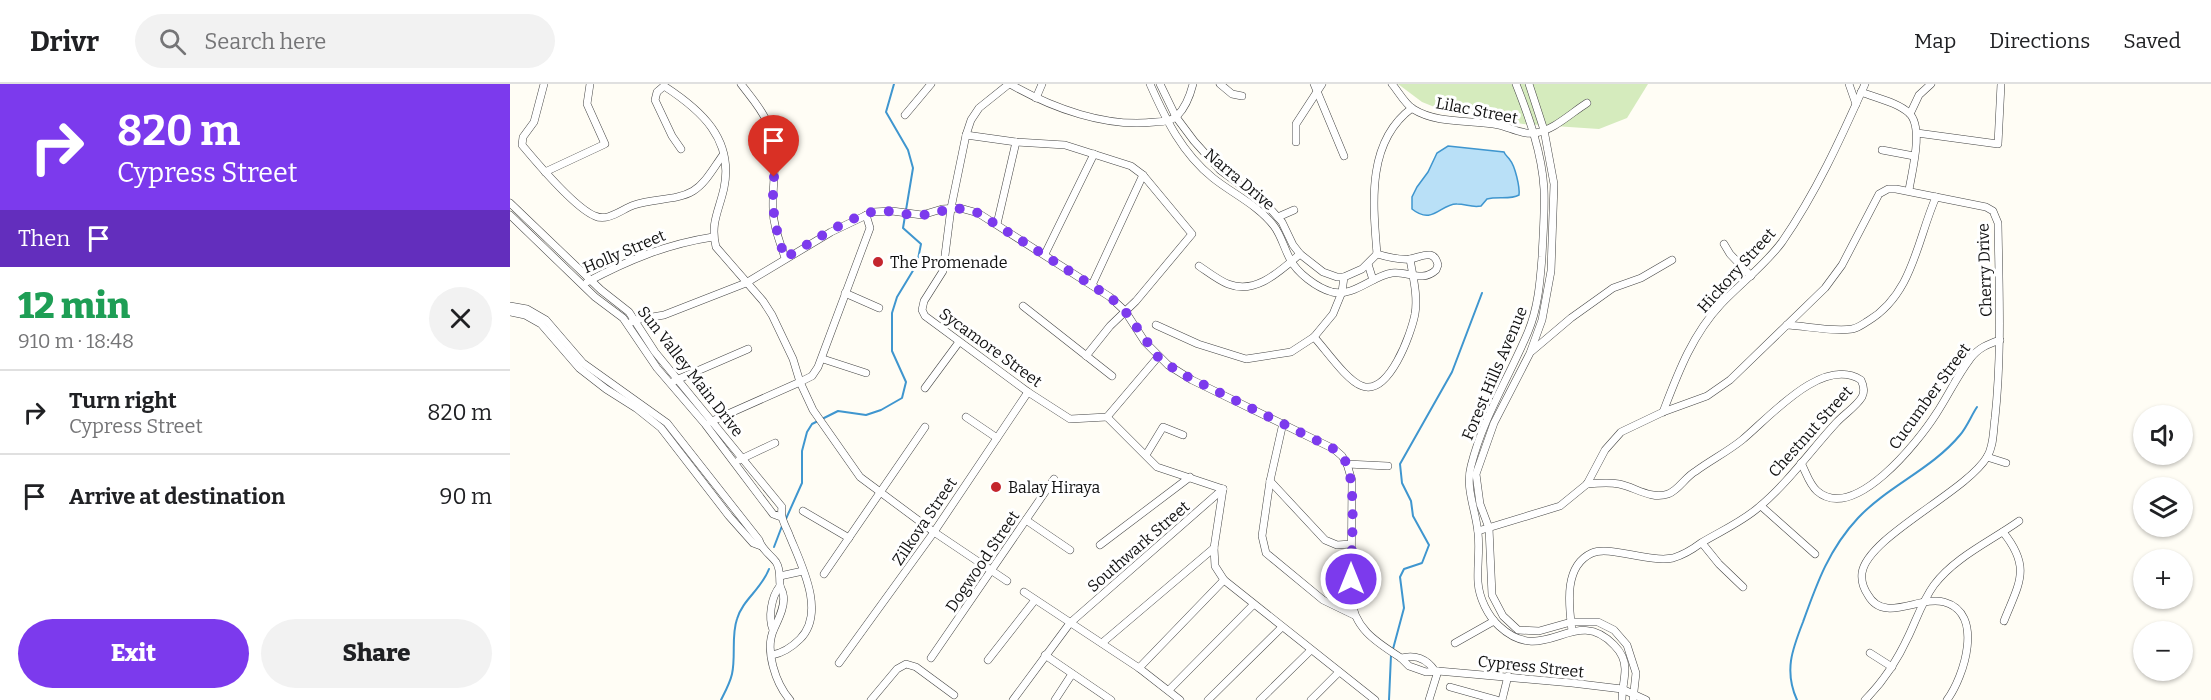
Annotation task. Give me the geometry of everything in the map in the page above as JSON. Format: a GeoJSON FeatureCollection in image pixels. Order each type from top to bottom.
{"type":"FeatureCollection","features":[{"type":"Feature","properties":{"kind":"street"},"geometry":{"type":"LineString","coordinates":[[544,84],[534,123],[523,137],[522,145],[544,172],[583,209],[601,218],[632,205],[671,198],[693,191],[704,181],[723,155]]}},
{"type":"Feature","properties":{"kind":"street"},"geometry":{"type":"LineString","coordinates":[[544,172],[605,144],[588,104],[590,84]]}},
{"type":"Feature","properties":{"kind":"street"},"geometry":{"type":"LineString","coordinates":[[741,84],[767,123],[773,142],[772,212],[775,230],[785,258]]}},
{"type":"Feature","properties":{"kind":"street"},"geometry":{"type":"LineString","coordinates":[[905,115],[931,84]]}},
{"type":"Feature","properties":{"kind":"street"},"geometry":{"type":"LineString","coordinates":[[1010,84],[1036,98],[1096,118],[1134,125],[1166,121],[1176,117],[1190,100],[1193,84]]}},
{"type":"Feature","properties":{"kind":"street","name":"Sycamore Street"},"geometry":{"type":"LineString","coordinates":[[1010,84],[979,108],[971,120],[951,208],[943,271],[924,301],[922,310],[925,316],[958,342],[1070,419],[1107,417]]}},
{"type":"Feature","properties":{"kind":"street"},"geometry":{"type":"LineString","coordinates":[[1036,98],[1042,84]]}},
{"type":"Feature","properties":{"kind":"street","name":"Narra Drive"},"geometry":{"type":"LineString","coordinates":[[1150,84],[1166,121],[1180,143],[1212,177],[1258,209],[1274,226],[1291,262],[1320,287],[1333,292],[1342,292]]}},
{"type":"Feature","properties":{"kind":"street","name":"Narra Drive"},"geometry":{"type":"LineString","coordinates":[[1160,84],[1176,117],[1220,170],[1266,204],[1278,218],[1300,254],[1323,272],[1344,277]]}},
{"type":"Feature","properties":{"kind":"street"},"geometry":{"type":"LineString","coordinates":[[1220,84],[1232,94],[1242,96]]}},
{"type":"Feature","properties":{"kind":"street"},"geometry":{"type":"LineString","coordinates":[[1296,142],[1296,124],[1315,88],[1322,84]]}},
{"type":"Feature","properties":{"kind":"street","name":"Lilac Street"},"geometry":{"type":"LineString","coordinates":[[1392,84],[1412,108],[1445,120],[1498,125],[1533,133]]}},
{"type":"Feature","properties":{"kind":"street","name":"Forest Hills Avenue"},"geometry":{"type":"LineString","coordinates":[[1516,84],[1533,133],[1544,188],[1539,298],[1520,350],[1496,396],[1470,468],[1469,492],[1478,531],[1478,585],[1489,616],[1511,636],[1528,642],[1551,640],[1572,631],[1590,629],[1607,637],[1620,651],[1625,668],[1622,700]]}},
{"type":"Feature","properties":{"kind":"street","name":"Forest Hills Avenue"},"geometry":{"type":"LineString","coordinates":[[1529,84],[1544,130],[1554,184],[1551,271],[1542,320],[1530,353],[1494,423],[1476,474],[1480,504],[1489,528],[1492,595],[1503,616],[1518,630],[1539,631],[1571,621],[1598,622],[1614,630],[1627,645],[1636,673],[1633,697]]}},
{"type":"Feature","properties":{"kind":"street"},"geometry":{"type":"LineString","coordinates":[[1849,84],[1856,104]]}},
{"type":"Feature","properties":{"kind":"street","name":"Hickory Street"},"geometry":{"type":"LineString","coordinates":[[1663,412],[1698,333],[1720,305],[1780,244],[1789,230],[1822,174],[1865,84]]}},
{"type":"Feature","properties":{"kind":"street"},"geometry":{"type":"LineString","coordinates":[[1910,114],[1919,95],[1931,84]]}},
{"type":"Feature","properties":{"kind":"street"},"geometry":{"type":"LineString","coordinates":[[1917,133],[1998,144],[2001,84]]}},
{"type":"Feature","properties":{"kind":"street"},"geometry":{"type":"LineString","coordinates":[[681,149],[672,136],[655,100],[657,92],[664,86],[705,117],[720,143],[725,168],[724,188],[714,219],[713,237],[716,247],[763,301],[772,315],[793,358],[800,382],[821,424],[860,477],[934,532],[1007,581]]}},
{"type":"Feature","properties":{"kind":"street"},"geometry":{"type":"LineString","coordinates":[[1315,88],[1344,156]]}},
{"type":"Feature","properties":{"kind":"street"},"geometry":{"type":"LineString","coordinates":[[1862,92],[1910,114],[1917,133],[1909,190]]}},
{"type":"Feature","properties":{"kind":"street"},"geometry":{"type":"LineString","coordinates":[[1533,133],[1544,130],[1587,103]]}},
{"type":"Feature","properties":{"kind":"street"},"geometry":{"type":"LineString","coordinates":[[1156,325],[1197,344],[1246,359],[1291,352],[1314,337],[1333,314],[1342,292],[1344,277],[1354,274],[1377,254],[1374,218],[1377,164],[1382,146],[1391,129],[1400,117],[1412,108]]}},
{"type":"Feature","properties":{"kind":"street"},"geometry":{"type":"LineString","coordinates":[[966,135],[1016,142],[1065,144],[1131,166],[1143,175],[1192,234],[1086,356]]}},
{"type":"Feature","properties":{"kind":"street"},"geometry":{"type":"LineString","coordinates":[[998,224],[1016,142]]}},
{"type":"Feature","properties":{"kind":"street"},"geometry":{"type":"LineString","coordinates":[[1882,150],[1914,156]]}},
{"type":"Feature","properties":{"kind":"street"},"geometry":{"type":"LineString","coordinates":[[1044,254],[1094,154]]}},
{"type":"Feature","properties":{"kind":"street"},"geometry":{"type":"LineString","coordinates":[[1092,285],[1143,175]]}},
{"type":"Feature","properties":{"kind":"street","name":"Cherry Drive"},"geometry":{"type":"LineString","coordinates":[[1478,531],[1560,506],[1587,484],[1611,440],[1621,432],[1663,412],[1707,396],[1730,380],[1825,288],[1842,265],[1879,194],[1888,189],[1909,190],[1979,204],[1993,211],[1997,216],[2000,340],[1992,441],[1987,457]]}},
{"type":"Feature","properties":{"kind":"street"},"geometry":{"type":"LineString","coordinates":[[1786,325],[1855,329],[1882,311],[1902,286],[1911,270],[1936,196]]}},
{"type":"Feature","properties":{"kind":"street","name":"Sun Valley Main Drive"},"geometry":{"type":"LineString","coordinates":[[510,203],[590,280],[622,306],[657,368],[674,381],[708,423],[742,458],[782,507],[781,519]]}},
{"type":"Feature","properties":{"kind":"street"},"geometry":{"type":"LineString","coordinates":[[632,322],[664,315],[746,283],[785,258],[873,212],[892,211],[922,215],[960,208],[978,213],[1110,297],[1125,311],[1158,357],[1192,380],[1283,423],[1334,449],[1342,456],[1352,481],[1351,596],[1354,615]]}},
{"type":"Feature","properties":{"kind":"street"},"geometry":{"type":"LineString","coordinates":[[1278,218],[1294,210]]}},
{"type":"Feature","properties":{"kind":"street","name":"Sun Valley Main Drive"},"geometry":{"type":"LineString","coordinates":[[510,215],[582,284],[632,322]]}},
{"type":"Feature","properties":{"kind":"street"},"geometry":{"type":"LineString","coordinates":[[708,423],[812,376],[823,359],[870,228],[866,215]]}},
{"type":"Feature","properties":{"kind":"street","name":"Holly Street"},"geometry":{"type":"LineString","coordinates":[[582,284],[642,255],[674,244],[713,237]]}},
{"type":"Feature","properties":{"kind":"street"},"geometry":{"type":"LineString","coordinates":[[1724,244],[1750,276]]}},
{"type":"Feature","properties":{"kind":"street"},"geometry":{"type":"LineString","coordinates":[[1199,266],[1229,285],[1254,286],[1265,281],[1300,254]]}},
{"type":"Feature","properties":{"kind":"street"},"geometry":{"type":"LineString","coordinates":[[1342,292],[1389,274],[1425,276],[1436,270],[1437,261],[1430,255],[1424,254],[1410,259],[1377,254]]}},
{"type":"Feature","properties":{"kind":"street"},"geometry":{"type":"LineString","coordinates":[[1388,257],[1389,274]]}},
{"type":"Feature","properties":{"kind":"street"},"geometry":{"type":"LineString","coordinates":[[1314,337],[1351,379],[1361,386],[1371,388],[1388,376],[1401,354],[1415,314],[1410,259]]}},
{"type":"Feature","properties":{"kind":"street"},"geometry":{"type":"LineString","coordinates":[[1520,350],[1530,353],[1571,318],[1613,288],[1641,278],[1672,260]]}},
{"type":"Feature","properties":{"kind":"street"},"geometry":{"type":"LineString","coordinates":[[1368,264],[1373,280]]}},
{"type":"Feature","properties":{"kind":"street"},"geometry":{"type":"LineString","coordinates":[[845,293],[879,308]]}},
{"type":"Feature","properties":{"kind":"street"},"geometry":{"type":"LineString","coordinates":[[510,306],[527,309],[546,320],[583,363],[667,423],[759,540],[760,546]]}},
{"type":"Feature","properties":{"kind":"street"},"geometry":{"type":"LineString","coordinates":[[1023,306],[1112,376]]}},
{"type":"Feature","properties":{"kind":"street"},"geometry":{"type":"LineString","coordinates":[[510,312],[525,315],[541,324],[579,368],[652,419],[729,516],[753,543],[760,546],[776,563],[783,594],[779,622],[773,630]]}},
{"type":"Feature","properties":{"kind":"street","name":"Cucumber Street"},"geometry":{"type":"LineString","coordinates":[[1802,463],[1815,489],[1824,496],[1833,499],[1855,496],[1897,464],[1921,436],[1971,358],[1984,346],[2000,340]]}},
{"type":"Feature","properties":{"kind":"street"},"geometry":{"type":"LineString","coordinates":[[925,388],[958,342]]}},
{"type":"Feature","properties":{"kind":"street"},"geometry":{"type":"LineString","coordinates":[[674,381],[748,349]]}},
{"type":"Feature","properties":{"kind":"street"},"geometry":{"type":"LineString","coordinates":[[1158,357],[1107,417],[1157,467],[1223,489],[1214,548],[1215,566],[1224,580],[1375,700]]}},
{"type":"Feature","properties":{"kind":"street"},"geometry":{"type":"LineString","coordinates":[[823,359],[866,373]]}},
{"type":"Feature","properties":{"kind":"street","name":"Chestnut Street"},"geometry":{"type":"LineString","coordinates":[[1572,631],[1570,585],[1582,560],[1592,552],[1604,550],[1651,559],[1673,558],[1745,518],[1761,506],[1861,399],[1864,386],[1861,380],[1847,374],[1835,375],[1808,386],[1788,399],[1742,440],[1696,470],[1671,493],[1655,496],[1617,483],[1587,484]]}},
{"type":"Feature","properties":{"kind":"street","name":"Zilkova Street"},"geometry":{"type":"LineString","coordinates":[[839,663],[934,532],[1028,392]]}},
{"type":"Feature","properties":{"kind":"street"},"geometry":{"type":"LineString","coordinates":[[966,417],[997,438]]}},
{"type":"Feature","properties":{"kind":"street","name":"Sun Valley Main Drive"},"geometry":{"type":"LineString","coordinates":[[708,423],[773,514],[781,519],[790,535],[803,571],[812,605],[810,627],[795,644],[772,656]]}},
{"type":"Feature","properties":{"kind":"street"},"geometry":{"type":"LineString","coordinates":[[1283,423],[1270,481],[1262,536],[1266,553],[1323,600],[1354,615]]}},
{"type":"Feature","properties":{"kind":"street"},"geometry":{"type":"LineString","coordinates":[[824,574],[924,427]]}},
{"type":"Feature","properties":{"kind":"street"},"geometry":{"type":"LineString","coordinates":[[1146,455],[1163,427],[1183,435]]}},
{"type":"Feature","properties":{"kind":"street"},"geometry":{"type":"LineString","coordinates":[[734,462],[775,443]]}},
{"type":"Feature","properties":{"kind":"street"},"geometry":{"type":"LineString","coordinates":[[1947,700],[1954,690],[1965,663],[1968,642],[1965,624],[1955,607],[1944,602],[1924,601],[1893,608],[1881,607],[1870,599],[1864,587],[1862,573],[1868,558],[1884,542],[1975,471],[1987,457],[2006,463]]}},
{"type":"Feature","properties":{"kind":"street"},"geometry":{"type":"LineString","coordinates":[[1347,464],[1388,466]]}},
{"type":"Feature","properties":{"kind":"street"},"geometry":{"type":"LineString","coordinates":[[1100,545],[1190,477]]}},
{"type":"Feature","properties":{"kind":"street","name":"Dogwood Street"},"geometry":{"type":"LineString","coordinates":[[931,658],[1054,479]]}},
{"type":"Feature","properties":{"kind":"street"},"geometry":{"type":"LineString","coordinates":[[1270,481],[1325,540],[1337,545],[1351,544]]}},
{"type":"Feature","properties":{"kind":"street","name":"Southwark Street"},"geometry":{"type":"LineString","coordinates":[[1013,700],[1070,623],[1223,489]]}},
{"type":"Feature","properties":{"kind":"street"},"geometry":{"type":"LineString","coordinates":[[1761,506],[1815,554]]}},
{"type":"Feature","properties":{"kind":"street"},"geometry":{"type":"LineString","coordinates":[[803,511],[849,538]]}},
{"type":"Feature","properties":{"kind":"street"},"geometry":{"type":"LineString","coordinates":[[1026,520],[1070,550]]}},
{"type":"Feature","properties":{"kind":"street"},"geometry":{"type":"LineString","coordinates":[[1865,700],[1879,686],[1892,667],[1924,601],[1934,586],[1954,564],[2019,521]]}},
{"type":"Feature","properties":{"kind":"street"},"geometry":{"type":"LineString","coordinates":[[2003,532],[2017,553],[2021,573],[2004,621]]}},
{"type":"Feature","properties":{"kind":"street"},"geometry":{"type":"LineString","coordinates":[[1702,543],[1719,564],[1743,587]]}},
{"type":"Feature","properties":{"kind":"street"},"geometry":{"type":"LineString","coordinates":[[1102,643],[1214,548]]}},
{"type":"Feature","properties":{"kind":"street"},"geometry":{"type":"LineString","coordinates":[[780,576],[803,571]]}},
{"type":"Feature","properties":{"kind":"street"},"geometry":{"type":"LineString","coordinates":[[1139,668],[1224,580]]}},
{"type":"Feature","properties":{"kind":"street"},"geometry":{"type":"LineString","coordinates":[[780,586],[774,593],[770,622],[773,630],[773,669],[778,682],[790,700]]}},
{"type":"Feature","properties":{"kind":"street"},"geometry":{"type":"LineString","coordinates":[[1024,592],[1139,668],[1180,700]]}},
{"type":"Feature","properties":{"kind":"street"},"geometry":{"type":"LineString","coordinates":[[988,660],[1035,600]]}},
{"type":"Feature","properties":{"kind":"street"},"geometry":{"type":"LineString","coordinates":[[1169,690],[1253,605]]}},
{"type":"Feature","properties":{"kind":"street"},"geometry":{"type":"LineString","coordinates":[[772,610],[781,612]]}},
{"type":"Feature","properties":{"kind":"street","name":"Cypress Street"},"geometry":{"type":"LineString","coordinates":[[1354,615],[1364,629],[1384,646],[1412,667],[1426,672],[1508,676],[1622,689],[1633,697],[1646,700]]}},
{"type":"Feature","properties":{"kind":"street"},"geometry":{"type":"LineString","coordinates":[[1455,643],[1494,621]]}},
{"type":"Feature","properties":{"kind":"street"},"geometry":{"type":"LineString","coordinates":[[1208,700],[1282,627]]}},
{"type":"Feature","properties":{"kind":"street"},"geometry":{"type":"LineString","coordinates":[[1260,700],[1311,651]]}},
{"type":"Feature","properties":{"kind":"street"},"geometry":{"type":"LineString","coordinates":[[1870,653],[1892,667]]}},
{"type":"Feature","properties":{"kind":"street"},"geometry":{"type":"LineString","coordinates":[[1045,656],[1102,698],[1111,700]]}},
{"type":"Feature","properties":{"kind":"street"},"geometry":{"type":"LineString","coordinates":[[1398,656],[1417,657],[1429,663],[1436,671],[1429,700]]}},
{"type":"Feature","properties":{"kind":"street"},"geometry":{"type":"LineString","coordinates":[[871,700],[897,669],[906,663],[916,667],[954,695]]}},
{"type":"Feature","properties":{"kind":"street"},"geometry":{"type":"LineString","coordinates":[[1311,700],[1339,672]]}},
{"type":"Feature","properties":{"kind":"street"},"geometry":{"type":"LineString","coordinates":[[1054,700],[1072,674]]}},
{"type":"Feature","properties":{"kind":"street"},"geometry":{"type":"LineString","coordinates":[[1502,700],[1508,676]]}},
{"type":"Feature","properties":{"kind":"street"},"geometry":{"type":"LineString","coordinates":[[1450,687],[1497,700]]}},
{"type":"Feature","properties":{"kind":"green space"},"geometry":{"type":"Polygon","coordinates":[[[1398,84],[1648,84],[1627,118],[1599,129],[1523,124],[1442,110],[1422,102],[1398,84]]]}},
{"type":"Feature","properties":{"kind":"water"},"geometry":{"type":"Polygon","coordinates":[[[1448,146],[1504,152],[1512,163],[1519,195],[1487,199],[1481,206],[1451,205],[1431,215],[1419,214],[1412,209],[1412,197],[1437,153],[1448,146]]]}},
{"type":"Feature","properties":{"kind":"waterway"},"geometry":{"type":"LineString","coordinates":[[785,521],[802,483],[802,451],[807,432],[812,424],[838,411],[866,415],[881,410],[902,398],[906,382],[892,351],[892,313],[897,297],[917,264],[921,244],[903,228],[913,168],[908,150],[886,112],[894,84]]}},
{"type":"Feature","properties":{"kind":"waterway"},"geometry":{"type":"LineString","coordinates":[[1393,649],[1404,608],[1400,577],[1404,569],[1422,563],[1429,545],[1413,516],[1411,501],[1402,483],[1400,464],[1452,372],[1482,293]]}},
{"type":"Feature","properties":{"kind":"waterway"},"geometry":{"type":"LineString","coordinates":[[1797,700],[1790,670],[1793,651],[1819,580],[1839,542],[1870,507],[1949,447],[1962,432],[1977,407]]}},
{"type":"Feature","properties":{"kind":"waterway"},"geometry":{"type":"LineString","coordinates":[[774,547],[782,526]]}},
{"type":"Feature","properties":{"kind":"waterway"},"geometry":{"type":"LineString","coordinates":[[721,700],[732,674],[734,632],[737,619],[743,606],[769,569]]}},
{"type":"Feature","properties":{"kind":"waterway"},"geometry":{"type":"LineString","coordinates":[[1389,700],[1391,655]]}},
{"type":"Feature","properties":{"kind":"place","name":"The Promenade"},"geometry":{"type":"Point","coordinates":[878,262]}},
{"type":"Feature","properties":{"kind":"place","name":"Balay Hiraya"},"geometry":{"type":"Point","coordinates":[996,487]}},
{"type":"Feature","properties":{"kind":"route"},"geometry":{"type":"LineString","coordinates":[[774,177],[772,212],[775,230],[785,258],[856,218],[873,212],[892,211],[922,215],[942,209],[960,208],[978,213],[1076,274],[1119,304],[1158,357],[1180,373],[1334,449],[1347,464],[1352,481],[1351,579]]}}]}
